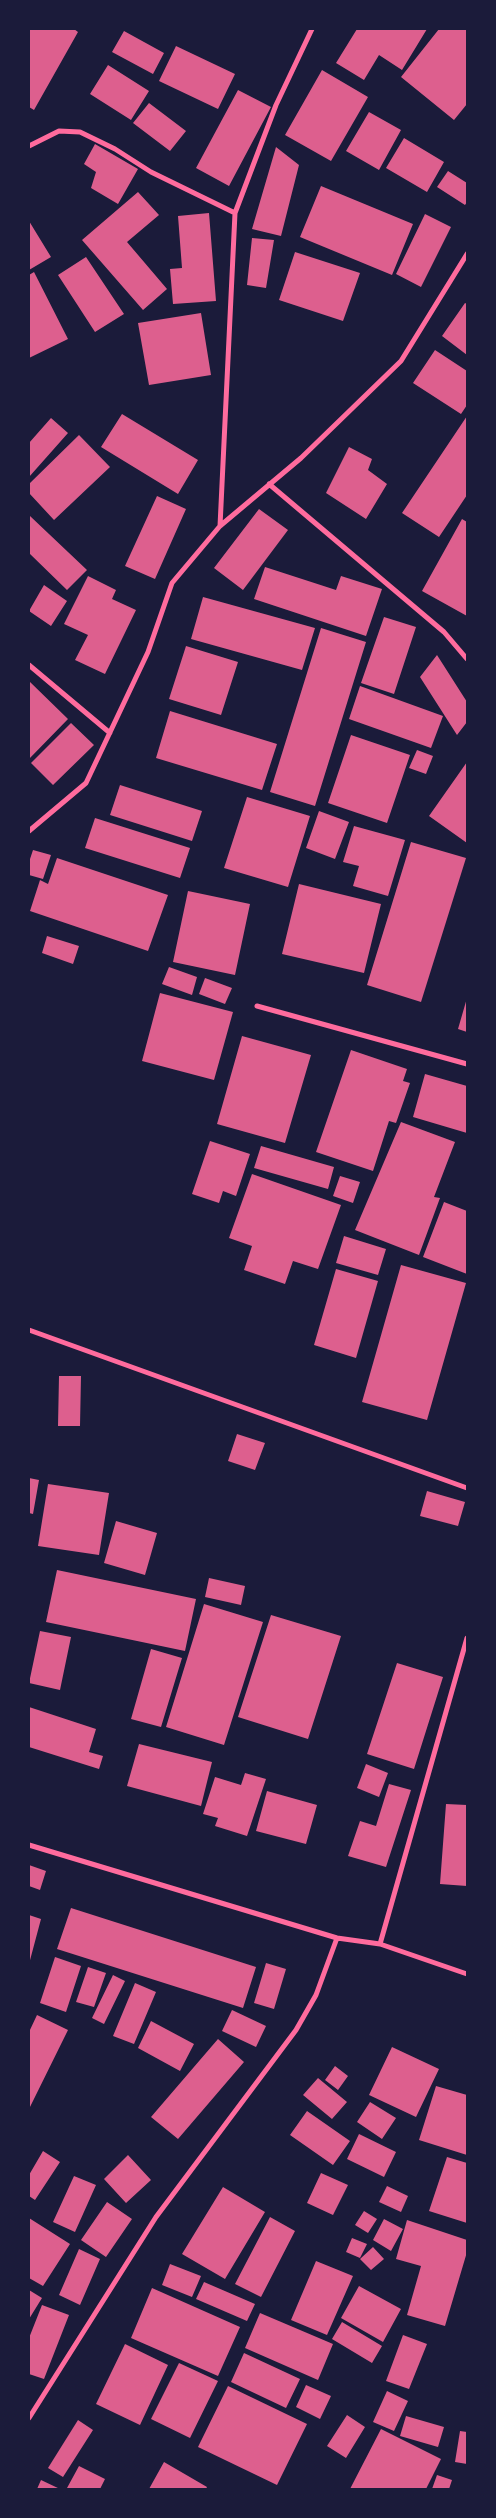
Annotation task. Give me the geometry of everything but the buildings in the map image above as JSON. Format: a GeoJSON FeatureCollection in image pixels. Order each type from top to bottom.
{"type":"FeatureCollection","features":[{"type":"Feature","properties":{"kind":"street"},"geometry":{"type":"LineString","coordinates":[[220,526],[235,213],[276,105],[312,29]]}},
{"type":"Feature","properties":{"kind":"street"},"geometry":{"type":"LineString","coordinates":[[29,146],[59,131],[80,132],[115,149],[151,172],[235,213]]}},
{"type":"Feature","properties":{"kind":"street"},"geometry":{"type":"LineString","coordinates":[[29,831],[86,783],[148,652],[172,583],[220,526],[300,458],[401,361],[467,254]]}},
{"type":"Feature","properties":{"kind":"street"},"geometry":{"type":"LineString","coordinates":[[269,484],[444,632],[467,659]]}},
{"type":"Feature","properties":{"kind":"street"},"geometry":{"type":"LineString","coordinates":[[29,665],[110,733]]}},
{"type":"Feature","properties":{"kind":"street"},"geometry":{"type":"LineString","coordinates":[[257,1006],[467,1064]]}},
{"type":"Feature","properties":{"kind":"street"},"geometry":{"type":"LineString","coordinates":[[29,1330],[467,1488]]}},
{"type":"Feature","properties":{"kind":"street"},"geometry":{"type":"LineString","coordinates":[[380,1944],[467,1638]]}},
{"type":"Feature","properties":{"kind":"street"},"geometry":{"type":"LineString","coordinates":[[29,1845],[337,1938],[380,1944],[467,1974]]}},
{"type":"Feature","properties":{"kind":"street"},"geometry":{"type":"LineString","coordinates":[[29,2418],[156,2217],[296,2030],[316,1995],[337,1938]]}}]}
